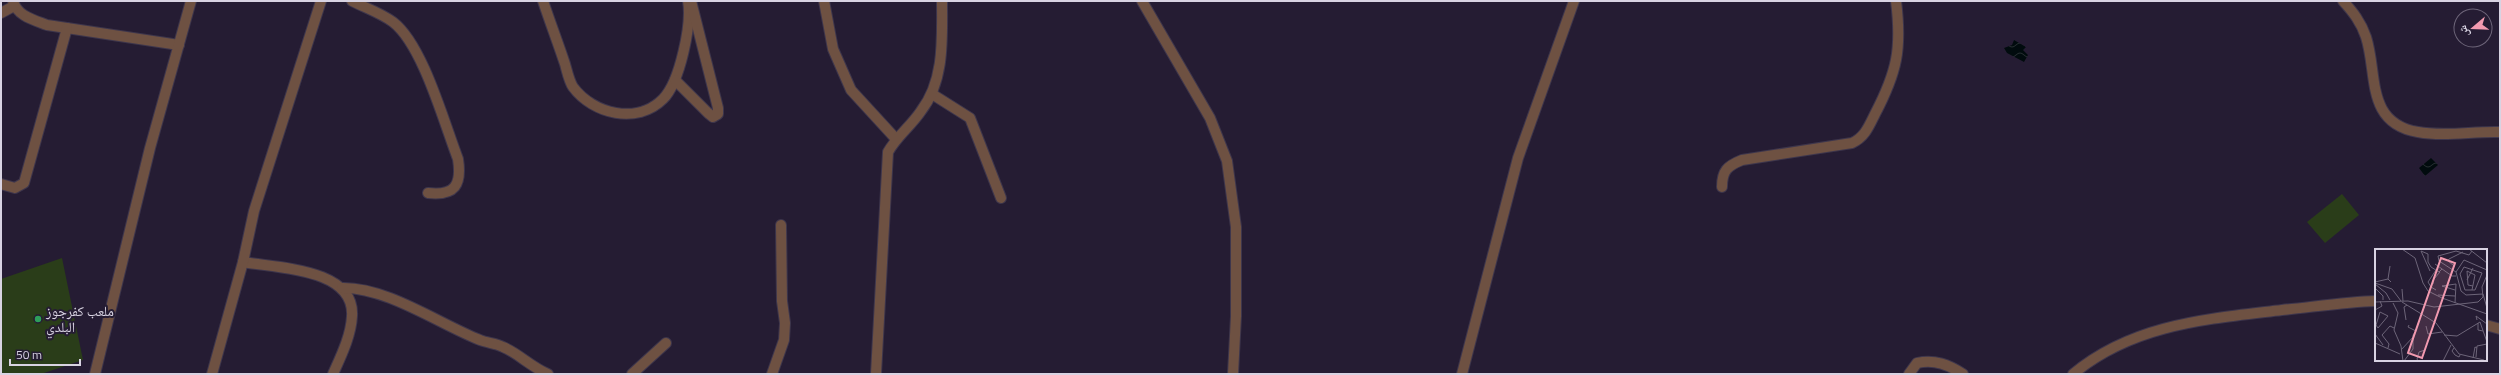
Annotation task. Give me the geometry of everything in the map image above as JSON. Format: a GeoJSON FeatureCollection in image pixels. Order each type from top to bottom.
{"type":"FeatureCollection","features":[{"type":"Feature","properties":{"kind":"street"},"geometry":{"type":"LineString","coordinates":[[95,374],[150,148],[191,1]]}},
{"type":"Feature","properties":{"kind":"street"},"geometry":{"type":"LineString","coordinates":[[212,374],[243,262],[263,182],[321,1]]}},
{"type":"Feature","properties":{"kind":"street"},"geometry":{"type":"LineString","coordinates":[[352,1],[384,16],[400,28],[422,66],[458,159],[460,172],[454,188],[443,194],[428,193]]}},
{"type":"Feature","properties":{"kind":"street"},"geometry":{"type":"LineString","coordinates":[[543,1],[572,86],[589,104],[612,114],[638,112],[663,99],[675,80],[686,38],[689,1]]}},
{"type":"Feature","properties":{"kind":"street"},"geometry":{"type":"LineString","coordinates":[[675,80],[713,117],[718,114],[717,101],[689,1]]}},
{"type":"Feature","properties":{"kind":"street"},"geometry":{"type":"LineString","coordinates":[[824,1],[833,49],[851,90],[896,139]]}},
{"type":"Feature","properties":{"kind":"street"},"geometry":{"type":"LineString","coordinates":[[876,374],[882,293],[888,152],[896,139],[922,111],[932,94],[939,65],[942,1]]}},
{"type":"Feature","properties":{"kind":"street"},"geometry":{"type":"LineString","coordinates":[[1142,1],[1210,118],[1227,161],[1236,227],[1236,316],[1233,374]]}},
{"type":"Feature","properties":{"kind":"street"},"geometry":{"type":"LineString","coordinates":[[1462,374],[1518,158],[1574,1]]}},
{"type":"Feature","properties":{"kind":"street"},"geometry":{"type":"LineString","coordinates":[[1722,187],[1723,175],[1727,167],[1742,160],[1852,143],[1864,134],[1894,73],[1898,33],[1896,1]]}},
{"type":"Feature","properties":{"kind":"street"},"geometry":{"type":"LineString","coordinates":[[2343,1],[2357,17],[2366,37],[2376,95],[2383,111],[2393,122],[2406,129],[2419,132],[2500,132]]}},
{"type":"Feature","properties":{"kind":"street"},"geometry":{"type":"LineString","coordinates":[[1,13],[14,3],[27,17],[47,25],[179,45]]}},
{"type":"Feature","properties":{"kind":"street"},"geometry":{"type":"LineString","coordinates":[[1,184],[15,188],[24,183],[67,28]]}},
{"type":"Feature","properties":{"kind":"street"},"geometry":{"type":"LineString","coordinates":[[932,94],[970,118],[1001,198]]}},
{"type":"Feature","properties":{"kind":"street"},"geometry":{"type":"LineString","coordinates":[[772,374],[784,340],[785,329],[782,302],[781,225]]}},
{"type":"Feature","properties":{"kind":"street"},"geometry":{"type":"LineString","coordinates":[[243,262],[320,275],[334,281],[342,288],[350,301],[352,316],[345,346],[333,374]]}},
{"type":"Feature","properties":{"kind":"street"},"geometry":{"type":"LineString","coordinates":[[342,288],[364,291],[416,309],[480,340],[504,347],[531,366],[548,374]]}},
{"type":"Feature","properties":{"kind":"street"},"geometry":{"type":"LineString","coordinates":[[2073,374],[2108,348],[2153,332],[2189,323],[2222,316],[2375,301]]}},
{"type":"Feature","properties":{"kind":"street"},"geometry":{"type":"LineString","coordinates":[[2487,325],[2500,328]]}},
{"type":"Feature","properties":{"kind":"street"},"geometry":{"type":"LineString","coordinates":[[632,374],[666,342]]}},
{"type":"Feature","properties":{"kind":"street"},"geometry":{"type":"LineString","coordinates":[[1909,374],[1917,363],[1924,361],[1950,365],[1963,374]]}},
{"type":"Feature","properties":{"kind":"green space"},"geometry":{"type":"Polygon","coordinates":[[[2342,194],[2359,215],[2325,243],[2307,222],[2342,194]]]}},
{"type":"Feature","properties":{"kind":"green space","name":"ملعب كفرجوز البلدي"},"geometry":{"type":"Polygon","coordinates":[[[62,258],[83,360],[41,374],[1,374],[1,279],[62,258]]]}},
{"type":"Feature","properties":{"kind":"water"},"geometry":{"type":"Polygon","coordinates":[[[2014,40],[2026,47],[2023,50],[2028,55],[2024,62],[2007,53],[2004,48],[2012,45],[2014,40]]]}},
{"type":"Feature","properties":{"kind":"water"},"geometry":{"type":"Polygon","coordinates":[[[2431,158],[2438,165],[2425,176],[2419,168],[2431,158]]]}},
{"type":"Feature","properties":{"kind":"place","name":"ملعب كفرجوز البلدي"},"geometry":{"type":"Point","coordinates":[38,319]}}]}
